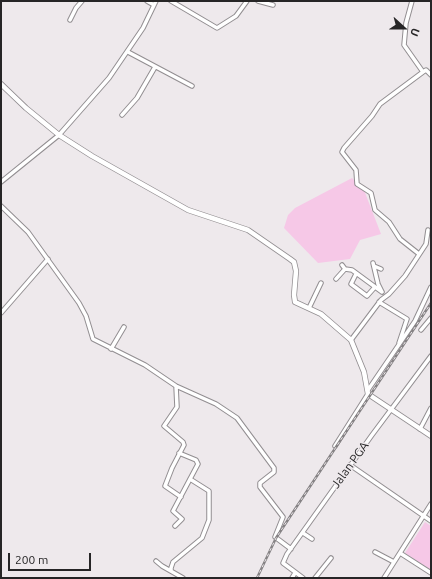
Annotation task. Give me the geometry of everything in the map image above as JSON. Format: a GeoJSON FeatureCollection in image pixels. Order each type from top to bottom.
{"type":"FeatureCollection","features":[{"type":"Feature","properties":{"kind":"main road"},"geometry":{"type":"LineString","coordinates":[[1,84],[26,108],[59,134],[188,210],[239,226],[256,235],[294,262],[296,276],[294,295],[295,302],[309,308],[330,321],[351,340],[364,372],[368,392],[390,410],[431,436]]}},
{"type":"Feature","properties":{"kind":"street"},"geometry":{"type":"LineString","coordinates":[[70,20],[76,8],[82,1]]}},
{"type":"Feature","properties":{"kind":"street"},"geometry":{"type":"LineString","coordinates":[[1,182],[59,134],[109,78],[143,28],[155,3],[148,1]]}},
{"type":"Feature","properties":{"kind":"street"},"geometry":{"type":"LineString","coordinates":[[172,1],[218,28],[236,16],[247,1]]}},
{"type":"Feature","properties":{"kind":"street"},"geometry":{"type":"LineString","coordinates":[[258,1],[273,5]]}},
{"type":"Feature","properties":{"kind":"street"},"geometry":{"type":"LineString","coordinates":[[412,1],[406,23],[404,45],[423,72]]}},
{"type":"Feature","properties":{"kind":"street"},"geometry":{"type":"LineString","coordinates":[[128,52],[192,86]]}},
{"type":"Feature","properties":{"kind":"street"},"geometry":{"type":"LineString","coordinates":[[122,115],[137,98],[155,66]]}},
{"type":"Feature","properties":{"kind":"street"},"geometry":{"type":"LineString","coordinates":[[419,254],[400,240],[389,222],[375,210],[371,193],[358,184],[356,170],[342,152],[380,104],[426,70],[431,75]]}},
{"type":"Feature","properties":{"kind":"street"},"geometry":{"type":"LineString","coordinates":[[1,206],[28,232],[48,259],[82,309],[93,339],[145,365],[176,386],[216,404],[237,418],[274,468],[274,472],[260,483],[260,487],[283,517],[275,536],[291,549]]}},
{"type":"Feature","properties":{"kind":"street"},"geometry":{"type":"LineString","coordinates":[[351,340],[384,296],[389,294],[400,283],[426,244],[428,230]]}},
{"type":"Feature","properties":{"kind":"street"},"geometry":{"type":"LineString","coordinates":[[1,313],[48,259]]}},
{"type":"Feature","properties":{"kind":"street"},"geometry":{"type":"LineString","coordinates":[[381,269],[374,264],[384,296]]}},
{"type":"Feature","properties":{"kind":"street"},"geometry":{"type":"LineString","coordinates":[[342,265],[345,269],[352,270],[382,292]]}},
{"type":"Feature","properties":{"kind":"street"},"geometry":{"type":"LineString","coordinates":[[336,279],[345,269]]}},
{"type":"Feature","properties":{"kind":"street"},"geometry":{"type":"LineString","coordinates":[[356,274],[351,284],[367,296],[375,287]]}},
{"type":"Feature","properties":{"kind":"street"},"geometry":{"type":"LineString","coordinates":[[309,308],[321,283]]}},
{"type":"Feature","properties":{"kind":"street"},"geometry":{"type":"LineString","coordinates":[[334,446],[415,321],[431,287]]}},
{"type":"Feature","properties":{"kind":"street"},"geometry":{"type":"LineString","coordinates":[[379,302],[407,319],[398,346]]}},
{"type":"Feature","properties":{"kind":"street"},"geometry":{"type":"LineString","coordinates":[[421,330],[431,318]]}},
{"type":"Feature","properties":{"kind":"street"},"geometry":{"type":"LineString","coordinates":[[111,349],[124,327]]}},
{"type":"Feature","properties":{"kind":"street","name":"Jalan PGA"},"geometry":{"type":"LineString","coordinates":[[295,573],[283,563],[291,549],[390,410],[431,356]]}},
{"type":"Feature","properties":{"kind":"street"},"geometry":{"type":"LineString","coordinates":[[176,386],[177,407],[164,426],[184,443],[165,486],[181,497]]}},
{"type":"Feature","properties":{"kind":"street"},"geometry":{"type":"LineString","coordinates":[[420,429],[431,408]]}},
{"type":"Feature","properties":{"kind":"street"},"geometry":{"type":"LineString","coordinates":[[175,526],[182,519],[172,512],[198,462],[179,453]]}},
{"type":"Feature","properties":{"kind":"street"},"geometry":{"type":"LineString","coordinates":[[350,466],[431,521]]}},
{"type":"Feature","properties":{"kind":"street"},"geometry":{"type":"LineString","coordinates":[[172,571],[171,568],[174,562],[202,538],[209,520],[209,491],[190,479]]}},
{"type":"Feature","properties":{"kind":"street"},"geometry":{"type":"LineString","coordinates":[[384,578],[431,504]]}},
{"type":"Feature","properties":{"kind":"street"},"geometry":{"type":"LineString","coordinates":[[303,533],[312,538]]}},
{"type":"Feature","properties":{"kind":"street"},"geometry":{"type":"LineString","coordinates":[[375,552],[394,562]]}},
{"type":"Feature","properties":{"kind":"street"},"geometry":{"type":"LineString","coordinates":[[400,553],[431,573]]}},
{"type":"Feature","properties":{"kind":"street"},"geometry":{"type":"LineString","coordinates":[[315,578],[330,558]]}},
{"type":"Feature","properties":{"kind":"street"},"geometry":{"type":"LineString","coordinates":[[156,561],[183,578]]}},
{"type":"Feature","properties":{"kind":"street"},"geometry":{"type":"LineString","coordinates":[[292,578],[295,573],[303,578]]}},
{"type":"Feature","properties":{"kind":"shaded area"},"geometry":{"type":"Polygon","coordinates":[[[352,178],[364,190],[381,234],[360,240],[350,259],[318,263],[284,228],[288,215],[295,208],[352,178]]]}},
{"type":"Feature","properties":{"kind":"shaded area"},"geometry":{"type":"Polygon","coordinates":[[[425,522],[431,526],[431,570],[405,553],[425,522]]]}},
{"type":"Feature","properties":{"kind":"railway"},"geometry":{"type":"LineString","coordinates":[[257,578],[276,538],[431,303]]}}]}
